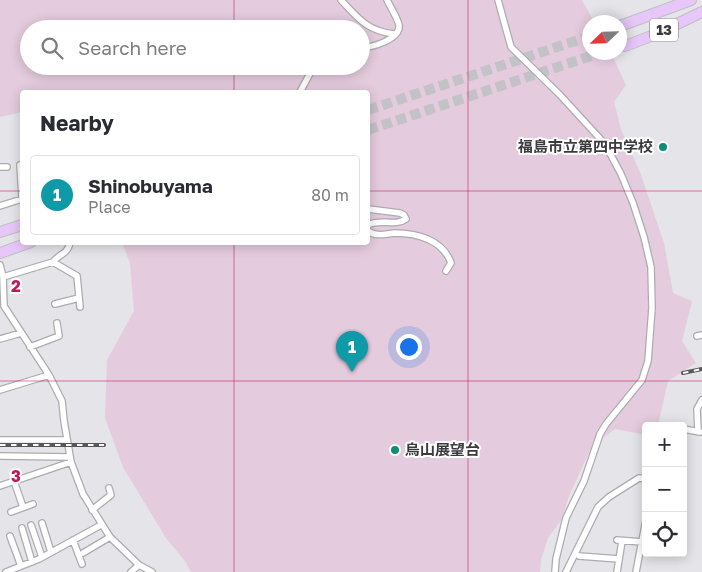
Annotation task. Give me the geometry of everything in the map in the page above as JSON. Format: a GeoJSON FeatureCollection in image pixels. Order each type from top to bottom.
{"type":"FeatureCollection","features":[{"type":"Feature","properties":{"kind":"highway","name":"13"},"geometry":{"type":"LineString","coordinates":[[627,23],[691,0]]}},
{"type":"Feature","properties":{"kind":"highway","name":"13"},"geometry":{"type":"LineString","coordinates":[[627,45],[654,35],[702,12]]}},
{"type":"Feature","properties":{"kind":"highway"},"geometry":{"type":"LineString","coordinates":[[0,232],[20,226]]}},
{"type":"Feature","properties":{"kind":"highway"},"geometry":{"type":"LineString","coordinates":[[0,253],[23,245]]}},
{"type":"Feature","properties":{"kind":"street"},"geometry":{"type":"LineString","coordinates":[[341,0],[361,20]]}},
{"type":"Feature","properties":{"kind":"street"},"geometry":{"type":"LineString","coordinates":[[370,47],[387,41],[398,31],[399,26],[387,0]]}},
{"type":"Feature","properties":{"kind":"street"},"geometry":{"type":"LineString","coordinates":[[498,0],[511,47],[560,95],[605,144],[622,174],[633,203],[651,266],[652,308],[648,361],[642,380],[600,434],[584,481],[566,518],[556,559],[555,572]]}},
{"type":"Feature","properties":{"kind":"street"},"geometry":{"type":"LineString","coordinates":[[370,28],[394,34]]}},
{"type":"Feature","properties":{"kind":"street"},"geometry":{"type":"LineString","coordinates":[[301,90],[309,75]]}},
{"type":"Feature","properties":{"kind":"street"},"geometry":{"type":"LineString","coordinates":[[0,167],[7,167]]}},
{"type":"Feature","properties":{"kind":"street"},"geometry":{"type":"LineString","coordinates":[[0,206],[20,200]]}},
{"type":"Feature","properties":{"kind":"street"},"geometry":{"type":"LineString","coordinates":[[370,210],[400,213],[406,219],[401,222],[375,222],[370,224]]}},
{"type":"Feature","properties":{"kind":"street"},"geometry":{"type":"LineString","coordinates":[[370,231],[378,235],[397,234],[425,238],[432,241],[440,246],[449,257],[451,263],[446,271]]}},
{"type":"Feature","properties":{"kind":"street"},"geometry":{"type":"LineString","coordinates":[[3,277],[54,262],[57,257],[68,250],[69,245]]}},
{"type":"Feature","properties":{"kind":"street"},"geometry":{"type":"LineString","coordinates":[[54,262],[77,276],[80,307]]}},
{"type":"Feature","properties":{"kind":"street"},"geometry":{"type":"LineString","coordinates":[[0,265],[3,277],[4,306],[49,375],[62,401],[67,440],[77,481],[92,510],[110,538],[139,565],[152,572]]}},
{"type":"Feature","properties":{"kind":"street"},"geometry":{"type":"LineString","coordinates":[[55,304],[79,298]]}},
{"type":"Feature","properties":{"kind":"street"},"geometry":{"type":"LineString","coordinates":[[30,347],[59,336],[57,323]]}},
{"type":"Feature","properties":{"kind":"street"},"geometry":{"type":"LineString","coordinates":[[0,339],[21,333]]}},
{"type":"Feature","properties":{"kind":"street"},"geometry":{"type":"LineString","coordinates":[[0,390],[49,375]]}},
{"type":"Feature","properties":{"kind":"street"},"geometry":{"type":"LineString","coordinates":[[687,430],[700,432],[697,409],[702,400]]}},
{"type":"Feature","properties":{"kind":"street"},"geometry":{"type":"LineString","coordinates":[[0,440],[67,440]]}},
{"type":"Feature","properties":{"kind":"street"},"geometry":{"type":"LineString","coordinates":[[0,456],[71,460]]}},
{"type":"Feature","properties":{"kind":"street"},"geometry":{"type":"LineString","coordinates":[[0,486],[71,460]]}},
{"type":"Feature","properties":{"kind":"street"},"geometry":{"type":"LineString","coordinates":[[566,572],[598,507],[608,497],[639,478],[642,478]]}},
{"type":"Feature","properties":{"kind":"street"},"geometry":{"type":"LineString","coordinates":[[14,481],[23,508]]}},
{"type":"Feature","properties":{"kind":"street"},"geometry":{"type":"LineString","coordinates":[[92,510],[111,495],[109,488]]}},
{"type":"Feature","properties":{"kind":"street"},"geometry":{"type":"LineString","coordinates":[[11,512],[33,504]]}},
{"type":"Feature","properties":{"kind":"street"},"geometry":{"type":"LineString","coordinates":[[42,523],[51,552]]}},
{"type":"Feature","properties":{"kind":"street"},"geometry":{"type":"LineString","coordinates":[[6,572],[42,557],[102,524]]}},
{"type":"Feature","properties":{"kind":"street"},"geometry":{"type":"LineString","coordinates":[[31,525],[42,557]]}},
{"type":"Feature","properties":{"kind":"street"},"geometry":{"type":"LineString","coordinates":[[22,528],[32,562]]}},
{"type":"Feature","properties":{"kind":"street"},"geometry":{"type":"LineString","coordinates":[[10,536],[21,566]]}},
{"type":"Feature","properties":{"kind":"street"},"geometry":{"type":"LineString","coordinates":[[83,553],[110,538]]}},
{"type":"Feature","properties":{"kind":"street"},"geometry":{"type":"LineString","coordinates":[[72,540],[82,564]]}},
{"type":"Feature","properties":{"kind":"street"},"geometry":{"type":"LineString","coordinates":[[617,572],[620,540],[642,542],[636,572]]}},
{"type":"Feature","properties":{"kind":"street"},"geometry":{"type":"LineString","coordinates":[[579,556],[619,559]]}},
{"type":"Feature","properties":{"kind":"street"},"geometry":{"type":"LineString","coordinates":[[131,572],[139,565]]}},
{"type":"Feature","properties":{"kind":"shaded area"},"geometry":{"type":"Polygon","coordinates":[[[0,0],[582,0],[590,15],[582,15],[582,60],[614,60],[626,85],[614,102],[621,129],[641,175],[664,243],[673,293],[692,301],[682,341],[696,363],[668,381],[659,422],[642,422],[642,434],[615,429],[592,446],[569,496],[562,519],[548,538],[541,560],[540,572],[191,572],[185,561],[166,538],[123,467],[105,418],[107,360],[134,311],[130,263],[123,245],[370,245],[370,90],[20,90],[20,112],[0,117],[0,0]]]}},
{"type":"Feature","properties":{"kind":"tunnel"},"geometry":{"type":"LineString","coordinates":[[370,109],[582,39]]}},
{"type":"Feature","properties":{"kind":"tunnel"},"geometry":{"type":"LineString","coordinates":[[370,129],[582,59]]}},
{"type":"Feature","properties":{"kind":"railway"},"geometry":{"type":"LineString","coordinates":[[683,373],[702,369]]}},
{"type":"Feature","properties":{"kind":"railway"},"geometry":{"type":"LineString","coordinates":[[0,445],[104,445]]}},
{"type":"Feature","properties":{"kind":"place","name":"福島市立第四中学校"},"geometry":{"type":"Point","coordinates":[663,147]}},
{"type":"Feature","properties":{"kind":"place","name":"Shinobuyama"},"geometry":{"type":"Point","coordinates":[352,372]}},
{"type":"Feature","properties":{"kind":"place","name":"烏山展望台"},"geometry":{"type":"Point","coordinates":[395,450]}}]}
